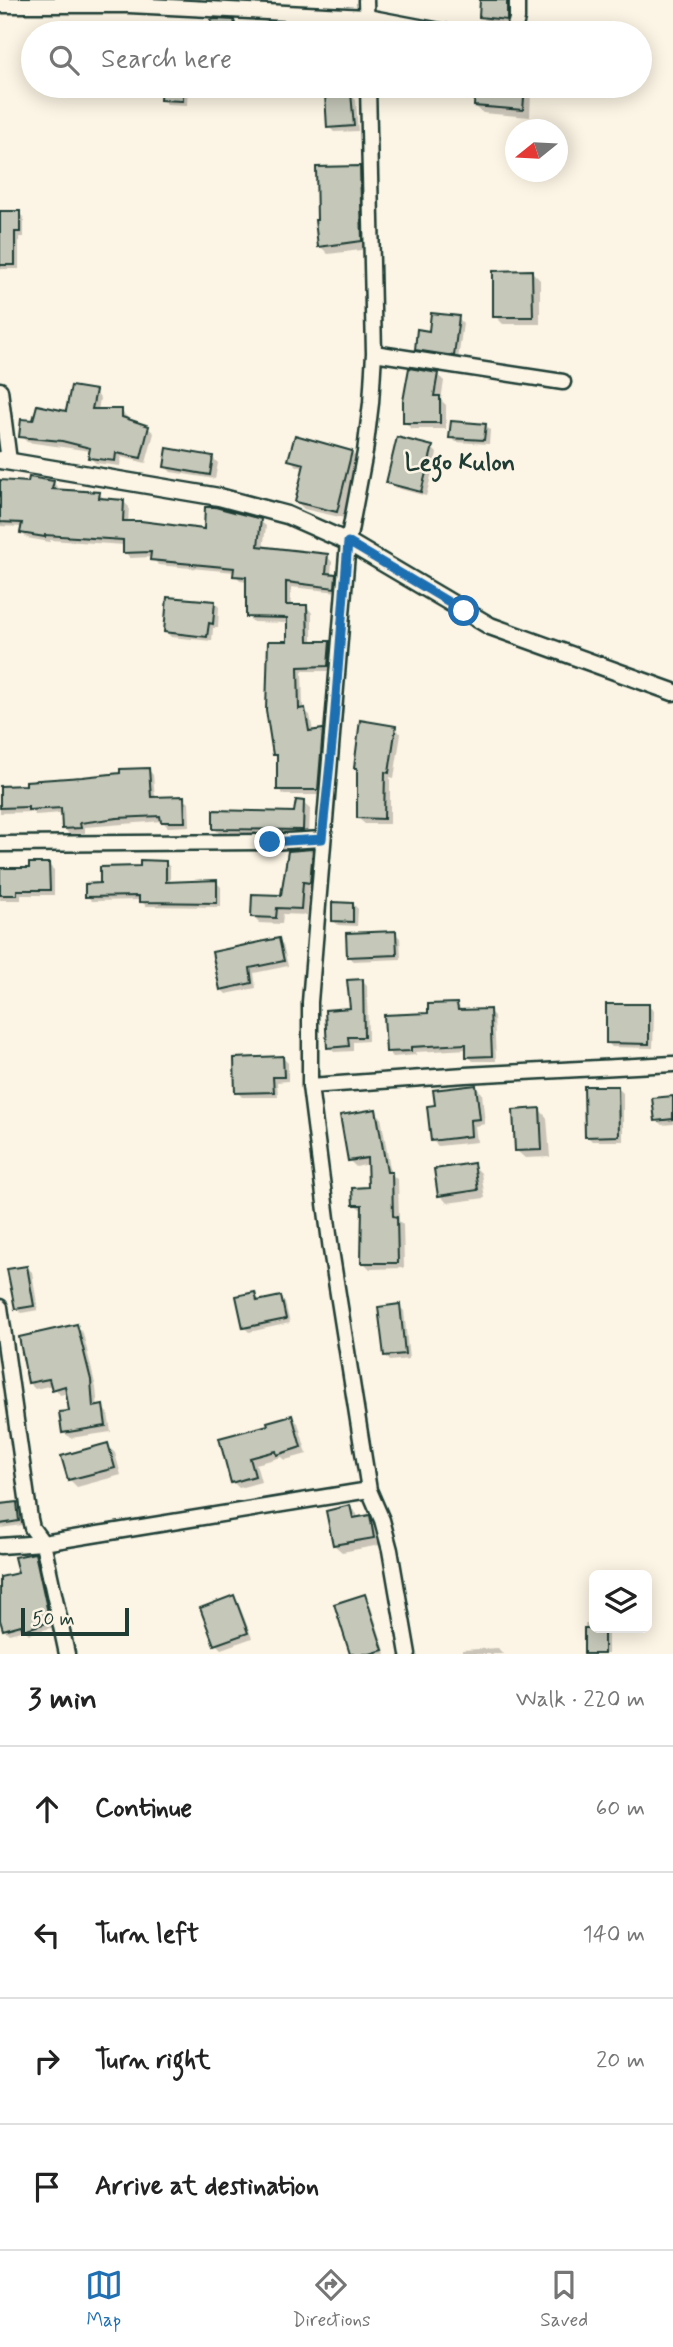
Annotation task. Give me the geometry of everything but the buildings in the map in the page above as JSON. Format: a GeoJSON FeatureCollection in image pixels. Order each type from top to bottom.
{"type":"FeatureCollection","features":[{"type":"Feature","properties":{"kind":"street"},"geometry":{"type":"LineString","coordinates":[[366,0],[367,18]]}},
{"type":"Feature","properties":{"kind":"street"},"geometry":{"type":"LineString","coordinates":[[516,21],[517,0]]}},
{"type":"Feature","properties":{"kind":"street"},"geometry":{"type":"LineString","coordinates":[[0,5],[128,5],[384,21]]}},
{"type":"Feature","properties":{"kind":"street"},"geometry":{"type":"LineString","coordinates":[[368,98],[374,353],[365,452],[348,542],[322,839],[310,1002],[310,1086],[331,1250],[369,1490],[382,1520],[390,1550],[408,1654]]}},
{"type":"Feature","properties":{"kind":"street"},"geometry":{"type":"LineString","coordinates":[[374,353],[563,382]]}},
{"type":"Feature","properties":{"kind":"street"},"geometry":{"type":"LineString","coordinates":[[0,390],[5,461],[219,497],[287,515],[348,542],[490,626],[673,692]]}},
{"type":"Feature","properties":{"kind":"street"},"geometry":{"type":"LineString","coordinates":[[0,844],[270,842],[322,839]]}},
{"type":"Feature","properties":{"kind":"street"},"geometry":{"type":"LineString","coordinates":[[310,1086],[465,1074],[673,1064]]}},
{"type":"Feature","properties":{"kind":"street"},"geometry":{"type":"LineString","coordinates":[[0,1307],[30,1519],[32,1528],[43,1543],[66,1654]]}},
{"type":"Feature","properties":{"kind":"street"},"geometry":{"type":"LineString","coordinates":[[0,1546],[43,1543],[369,1490]]}},
{"type":"Feature","properties":{"kind":"district","name":"Lego Kulon"},"geometry":{"type":"Point","coordinates":[460,462]}},
{"type":"Feature","properties":{"kind":"route"},"geometry":{"type":"LineString","coordinates":[[270,842],[322,839],[348,542],[464,611]]}}]}
